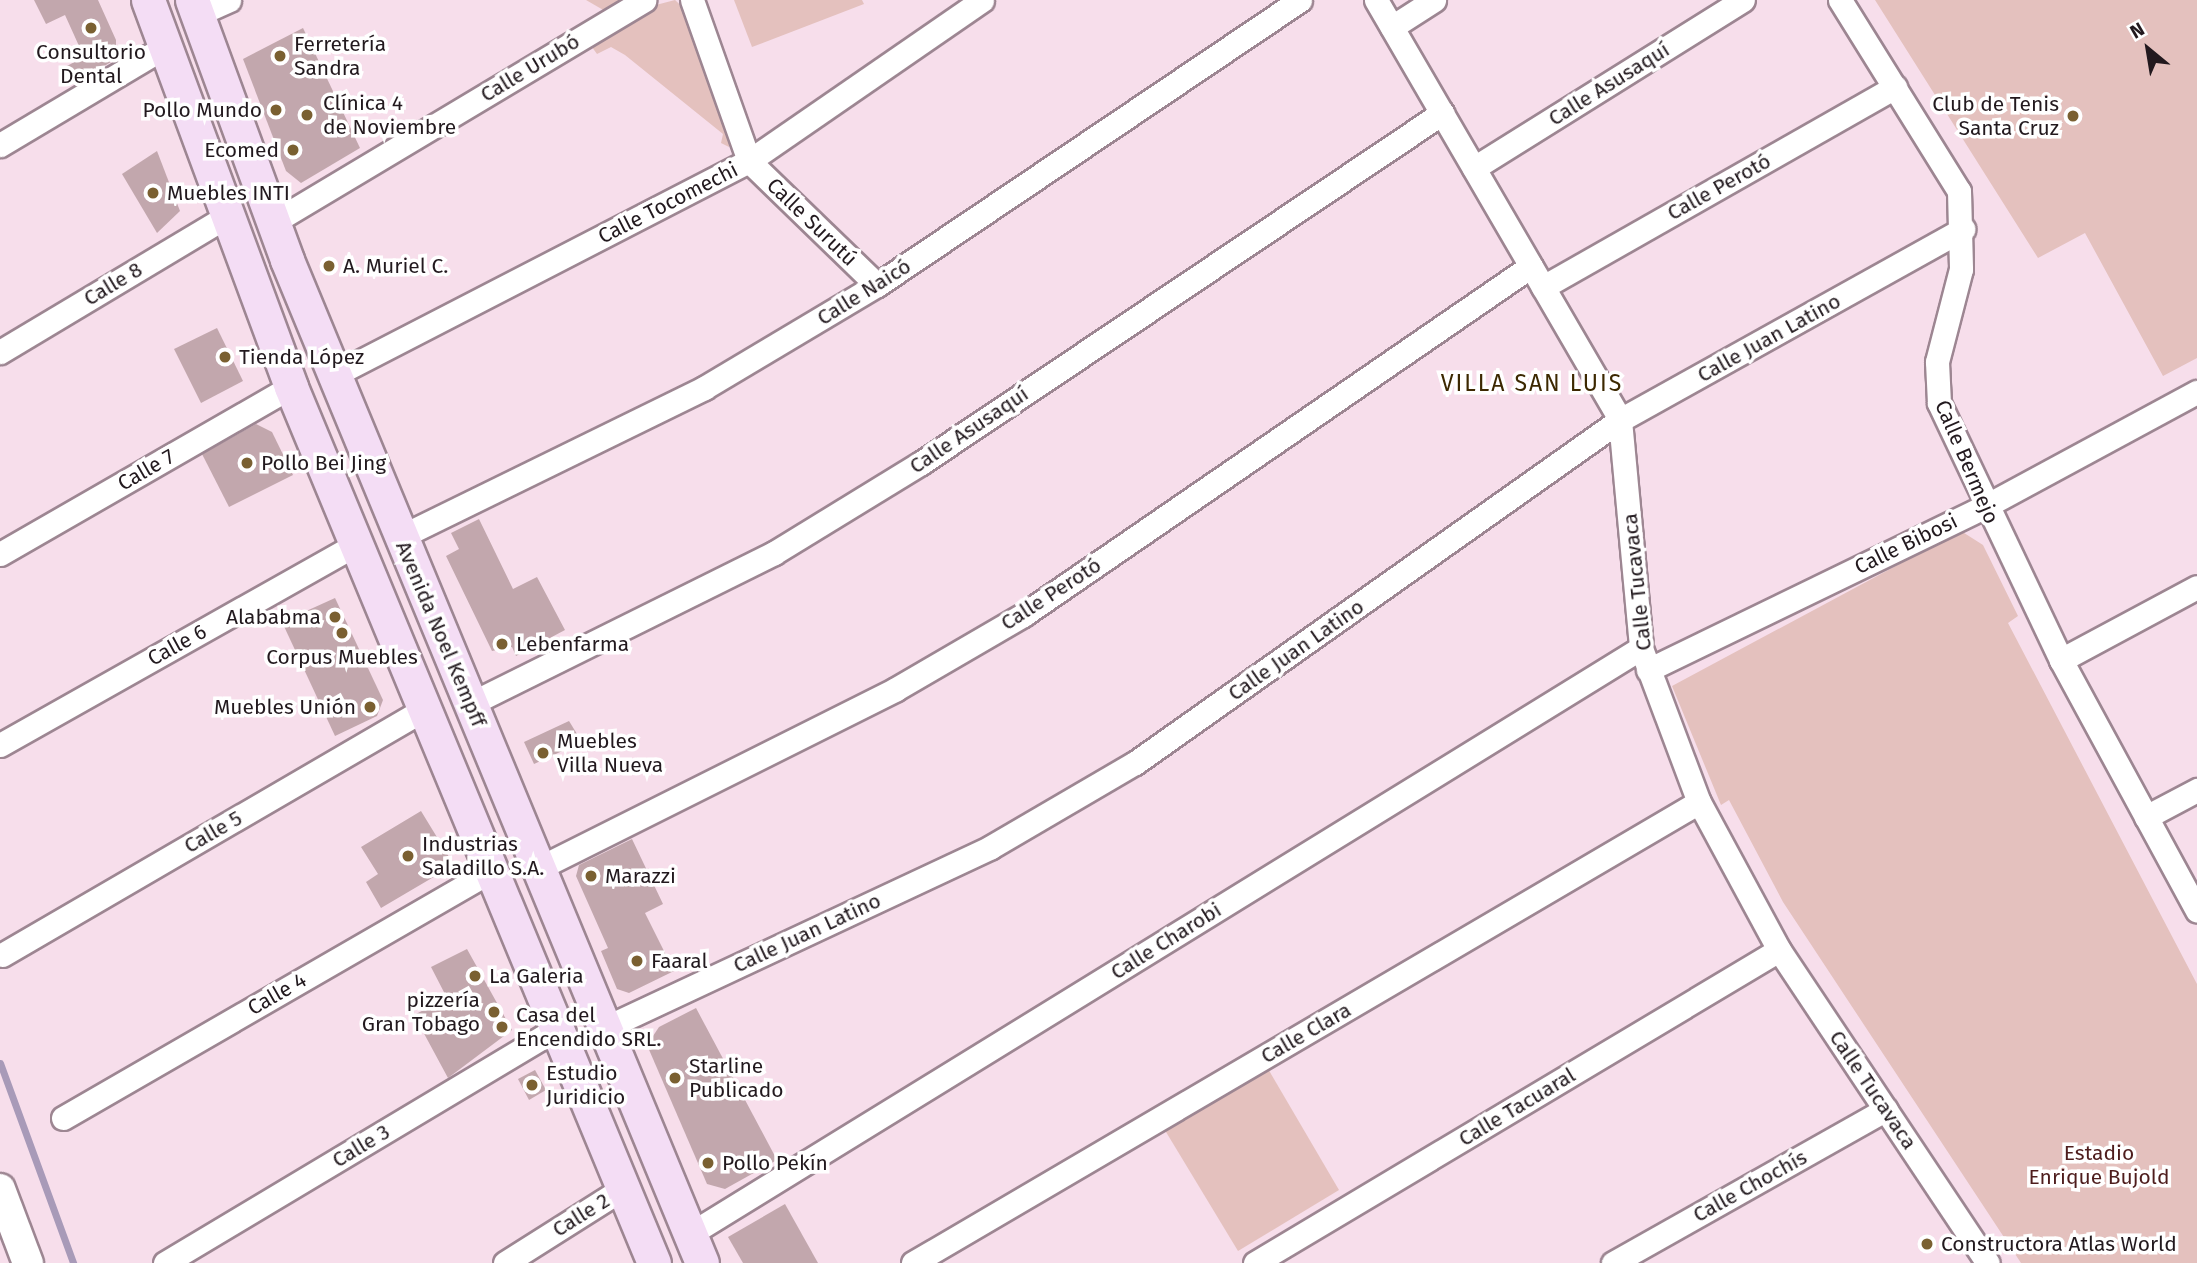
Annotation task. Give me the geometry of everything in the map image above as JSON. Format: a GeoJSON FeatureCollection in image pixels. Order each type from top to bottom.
{"type":"FeatureCollection","features":[{"type":"Feature","properties":{"kind":"main road"},"geometry":{"type":"LineString","coordinates":[[148,0],[291,387],[654,1263]]}},
{"type":"Feature","properties":{"kind":"main road"},"geometry":{"type":"LineString","coordinates":[[188,5],[190,64],[205,115],[206,163]]}},
{"type":"Feature","properties":{"kind":"main road","name":"Avenida Noel Kempff"},"geometry":{"type":"LineString","coordinates":[[188,5],[272,223],[336,374],[385,502],[697,1252]]}},
{"type":"Feature","properties":{"kind":"main road"},"geometry":{"type":"LineString","coordinates":[[287,260],[283,288],[299,352],[291,387]]}},
{"type":"Feature","properties":{"kind":"main road"},"geometry":{"type":"LineString","coordinates":[[291,387],[316,403],[352,465],[385,502]]}},
{"type":"Feature","properties":{"kind":"main road"},"geometry":{"type":"LineString","coordinates":[[429,722],[457,752],[496,836],[539,868],[529,883],[527,906],[552,1021]]}},
{"type":"Feature","properties":{"kind":"street"},"geometry":{"type":"LineString","coordinates":[[188,5],[229,0]]}},
{"type":"Feature","properties":{"kind":"street","name":"Calle Urubó"},"geometry":{"type":"LineString","coordinates":[[272,223],[644,0]]}},
{"type":"Feature","properties":{"kind":"street","name":"Calle Surutú"},"geometry":{"type":"LineString","coordinates":[[692,0],[749,161],[877,285]]}},
{"type":"Feature","properties":{"kind":"street","name":"Calle Tocomechi"},"geometry":{"type":"LineString","coordinates":[[336,374],[749,161],[982,0]]}},
{"type":"Feature","properties":{"kind":"street","name":"Calle Naicó"},"geometry":{"type":"LineString","coordinates":[[400,537],[704,388],[877,285],[1300,0]]}},
{"type":"Feature","properties":{"kind":"street","name":"Calle Tucavaca"},"geometry":{"type":"LineString","coordinates":[[1376,0],[1620,421],[1641,648],[1699,802],[1779,950],[1886,1109],[1982,1261]]}},
{"type":"Feature","properties":{"kind":"street"},"geometry":{"type":"LineString","coordinates":[[1392,27],[1434,0]]}},
{"type":"Feature","properties":{"kind":"street","name":"Calle Asusaquí"},"geometry":{"type":"LineString","coordinates":[[1474,168],[1743,0]]}},
{"type":"Feature","properties":{"kind":"street","name":"Calle Bermejo"},"geometry":{"type":"LineString","coordinates":[[1840,0],[1959,191],[1963,229],[1961,269],[1937,362],[1939,403],[1984,506],[2061,660],[2197,911]]}},
{"type":"Feature","properties":{"kind":"street"},"geometry":{"type":"LineString","coordinates":[[0,145],[166,46]]}},
{"type":"Feature","properties":{"kind":"street","name":"Calle Perotó"},"geometry":{"type":"LineString","coordinates":[[1543,286],[1895,87]]}},
{"type":"Feature","properties":{"kind":"street","name":"Calle Asusaquí"},"geometry":{"type":"LineString","coordinates":[[470,704],[796,539],[921,463],[1442,113]]}},
{"type":"Feature","properties":{"kind":"street","name":"Calle 8"},"geometry":{"type":"LineString","coordinates":[[0,352],[227,216]]}},
{"type":"Feature","properties":{"kind":"street","name":"Calle Juan Latino"},"geometry":{"type":"LineString","coordinates":[[605,1028],[991,847],[1136,763],[1620,421],[1963,229]]}},
{"type":"Feature","properties":{"kind":"street","name":"Calle Perotó"},"geometry":{"type":"LineString","coordinates":[[539,868],[896,689],[1023,615],[1531,266]]}},
{"type":"Feature","properties":{"kind":"street","name":"Calle 7"},"geometry":{"type":"LineString","coordinates":[[0,554],[291,387]]}},
{"type":"Feature","properties":{"kind":"street","name":"Calle Bibosi"},"geometry":{"type":"LineString","coordinates":[[1648,670],[1984,506],[2197,392]]}},
{"type":"Feature","properties":{"kind":"street","name":"Calle 6"},"geometry":{"type":"LineString","coordinates":[[0,746],[355,545]]}},
{"type":"Feature","properties":{"kind":"street"},"geometry":{"type":"LineString","coordinates":[[2061,660],[2197,587]]}},
{"type":"Feature","properties":{"kind":"street","name":"Calle Charobi"},"geometry":{"type":"LineString","coordinates":[[697,1252],[1641,648]]}},
{"type":"Feature","properties":{"kind":"street","name":"Calle 5"},"geometry":{"type":"LineString","coordinates":[[2,955],[429,722]]}},
{"type":"Feature","properties":{"kind":"street"},"geometry":{"type":"LineString","coordinates":[[2146,817],[2197,790]]}},
{"type":"Feature","properties":{"kind":"street","name":"Calle Clara"},"geometry":{"type":"LineString","coordinates":[[913,1263],[1699,802]]}},
{"type":"Feature","properties":{"kind":"street","name":"Calle 4"},"geometry":{"type":"LineString","coordinates":[[63,1118],[491,871]]}},
{"type":"Feature","properties":{"kind":"street","name":"Calle Tacuaral"},"geometry":{"type":"LineString","coordinates":[[1255,1263],[1280,1257],[1779,950]]}},
{"type":"Feature","properties":{"kind":"street","name":"Calle 3"},"geometry":{"type":"LineString","coordinates":[[165,1263],[552,1021]]}},
{"type":"Feature","properties":{"kind":"street","name":"Calle Chochís"},"geometry":{"type":"LineString","coordinates":[[1613,1263],[1886,1109]]}},
{"type":"Feature","properties":{"kind":"street"},"geometry":{"type":"LineString","coordinates":[[0,1189],[28,1263]]}},
{"type":"Feature","properties":{"kind":"street","name":"Calle 2"},"geometry":{"type":"LineString","coordinates":[[505,1263],[622,1189]]}},
{"type":"Feature","properties":{"kind":"green space"},"geometry":{"type":"Polygon","coordinates":[[[586,0],[624,0],[605,11],[586,0]]]}},
{"type":"Feature","properties":{"kind":"green space"},"geometry":{"type":"Polygon","coordinates":[[[675,0],[690,14],[731,121],[729,147],[721,143],[723,134],[625,55],[611,47],[597,54],[589,43],[652,6],[675,0]]]}},
{"type":"Feature","properties":{"kind":"green space"},"geometry":{"type":"Polygon","coordinates":[[[734,0],[862,0],[864,4],[752,47],[734,0]]]}},
{"type":"Feature","properties":{"kind":"green space","name":"Club de Tenis Santa Cruz"},"geometry":{"type":"Polygon","coordinates":[[[1875,0],[2197,0],[2197,358],[2163,376],[2085,233],[2038,258],[1875,0]]]}},
{"type":"Feature","properties":{"kind":"green space","name":"Estadio Enrique Bujold"},"geometry":{"type":"Polygon","coordinates":[[[1961,531],[1983,545],[2018,616],[2008,623],[2197,984],[2197,1263],[2021,1263],[1783,902],[1729,800],[1721,805],[1672,686],[1961,531]]]}},
{"type":"Feature","properties":{"kind":"green space"},"geometry":{"type":"Polygon","coordinates":[[[1267,1067],[1339,1190],[1238,1251],[1163,1127],[1267,1067]]]}},
{"type":"Feature","properties":{"kind":"building"},"geometry":{"type":"Polygon","coordinates":[[[34,0],[98,0],[116,40],[116,59],[74,84],[65,67],[84,57],[65,15],[46,24],[34,0]]]}},
{"type":"Feature","properties":{"kind":"building"},"geometry":{"type":"Polygon","coordinates":[[[303,28],[360,148],[301,183],[286,171],[243,59],[303,28]]]}},
{"type":"Feature","properties":{"kind":"building","name":"Muebles INTI"},"geometry":{"type":"Polygon","coordinates":[[[157,151],[180,211],[157,233],[122,174],[157,151]]]}},
{"type":"Feature","properties":{"kind":"building"},"geometry":{"type":"Polygon","coordinates":[[[217,328],[243,381],[201,403],[174,349],[217,328]]]}},
{"type":"Feature","properties":{"kind":"building","name":"Pollo Bei Jing"},"geometry":{"type":"Polygon","coordinates":[[[256,424],[272,432],[293,475],[229,507],[202,454],[256,424]]]}},
{"type":"Feature","properties":{"kind":"building"},"geometry":{"type":"Polygon","coordinates":[[[479,519],[513,589],[537,577],[565,630],[516,656],[512,647],[492,651],[446,556],[459,549],[451,533],[479,519]]]}},
{"type":"Feature","properties":{"kind":"building"},"geometry":{"type":"Polygon","coordinates":[[[335,598],[383,700],[377,716],[335,736],[282,622],[335,598]]]}},
{"type":"Feature","properties":{"kind":"building","name":"Muebles Villa Nueva"},"geometry":{"type":"Polygon","coordinates":[[[569,721],[582,742],[534,764],[524,742],[569,721]]]}},
{"type":"Feature","properties":{"kind":"building","name":"Industrias Saladillo S.A."},"geometry":{"type":"Polygon","coordinates":[[[421,811],[454,865],[381,908],[366,882],[378,874],[361,847],[421,811]]]}},
{"type":"Feature","properties":{"kind":"building"},"geometry":{"type":"Polygon","coordinates":[[[632,839],[663,904],[645,913],[674,971],[629,993],[617,989],[601,951],[608,948],[576,876],[579,865],[632,839]]]}},
{"type":"Feature","properties":{"kind":"building"},"geometry":{"type":"Polygon","coordinates":[[[467,949],[512,1030],[448,1078],[414,1015],[447,998],[431,967],[467,949]]]}},
{"type":"Feature","properties":{"kind":"building"},"geometry":{"type":"Polygon","coordinates":[[[696,1008],[777,1160],[725,1189],[707,1184],[647,1045],[659,1027],[696,1008]]]}},
{"type":"Feature","properties":{"kind":"building","name":"Estudio Juridicio"},"geometry":{"type":"Polygon","coordinates":[[[535,1070],[546,1090],[529,1100],[518,1079],[535,1070]]]}},
{"type":"Feature","properties":{"kind":"building"},"geometry":{"type":"Polygon","coordinates":[[[785,1204],[818,1263],[743,1263],[728,1237],[785,1204]]]}},
{"type":"Feature","properties":{"kind":"waterway"},"geometry":{"type":"LineString","coordinates":[[0,1063],[73,1263]]}},
{"type":"Feature","properties":{"kind":"place","name":"Consultorio Dental"},"geometry":{"type":"Point","coordinates":[91,28]}},
{"type":"Feature","properties":{"kind":"place","name":"Ferretería Sandra"},"geometry":{"type":"Point","coordinates":[280,56]}},
{"type":"Feature","properties":{"kind":"place","name":"Pollo Mundo"},"geometry":{"type":"Point","coordinates":[276,110]}},
{"type":"Feature","properties":{"kind":"place","name":"Clínica 4 de Noviembre"},"geometry":{"type":"Point","coordinates":[307,115]}},
{"type":"Feature","properties":{"kind":"place","name":"Club de Tenis Santa Cruz"},"geometry":{"type":"Point","coordinates":[2073,116]}},
{"type":"Feature","properties":{"kind":"place","name":"Ecomed"},"geometry":{"type":"Point","coordinates":[293,150]}},
{"type":"Feature","properties":{"kind":"place","name":"Muebles INTI"},"geometry":{"type":"Point","coordinates":[153,193]}},
{"type":"Feature","properties":{"kind":"place","name":"A. Muriel C."},"geometry":{"type":"Point","coordinates":[329,266]}},
{"type":"Feature","properties":{"kind":"place","name":"Tienda López"},"geometry":{"type":"Point","coordinates":[225,357]}},
{"type":"Feature","properties":{"kind":"place","name":"Pollo Bei Jing"},"geometry":{"type":"Point","coordinates":[247,463]}},
{"type":"Feature","properties":{"kind":"place","name":"Alababma"},"geometry":{"type":"Point","coordinates":[335,617]}},
{"type":"Feature","properties":{"kind":"place","name":"Corpus Muebles"},"geometry":{"type":"Point","coordinates":[342,633]}},
{"type":"Feature","properties":{"kind":"place","name":"Lebenfarma"},"geometry":{"type":"Point","coordinates":[502,644]}},
{"type":"Feature","properties":{"kind":"place","name":"Muebles Unión"},"geometry":{"type":"Point","coordinates":[370,707]}},
{"type":"Feature","properties":{"kind":"place","name":"Muebles Villa Nueva"},"geometry":{"type":"Point","coordinates":[543,753]}},
{"type":"Feature","properties":{"kind":"place","name":"Industrias Saladillo S.A."},"geometry":{"type":"Point","coordinates":[408,856]}},
{"type":"Feature","properties":{"kind":"place","name":"Marazzi"},"geometry":{"type":"Point","coordinates":[591,876]}},
{"type":"Feature","properties":{"kind":"place","name":"Faaral"},"geometry":{"type":"Point","coordinates":[637,961]}},
{"type":"Feature","properties":{"kind":"place","name":"La Galeria"},"geometry":{"type":"Point","coordinates":[475,976]}},
{"type":"Feature","properties":{"kind":"place","name":"pizzería Gran Tobago"},"geometry":{"type":"Point","coordinates":[494,1012]}},
{"type":"Feature","properties":{"kind":"place","name":"Casa del Encendido SRL."},"geometry":{"type":"Point","coordinates":[502,1027]}},
{"type":"Feature","properties":{"kind":"place","name":"Starline Publicado"},"geometry":{"type":"Point","coordinates":[675,1078]}},
{"type":"Feature","properties":{"kind":"place","name":"Estudio Juridicio"},"geometry":{"type":"Point","coordinates":[532,1085]}},
{"type":"Feature","properties":{"kind":"place","name":"Pollo Pekín"},"geometry":{"type":"Point","coordinates":[708,1163]}},
{"type":"Feature","properties":{"kind":"place","name":"Constructora Atlas World"},"geometry":{"type":"Point","coordinates":[1927,1244]}},
{"type":"Feature","properties":{"kind":"district","name":"VILLA SAN LUIS"},"geometry":{"type":"Point","coordinates":[1532,383]}}]}
